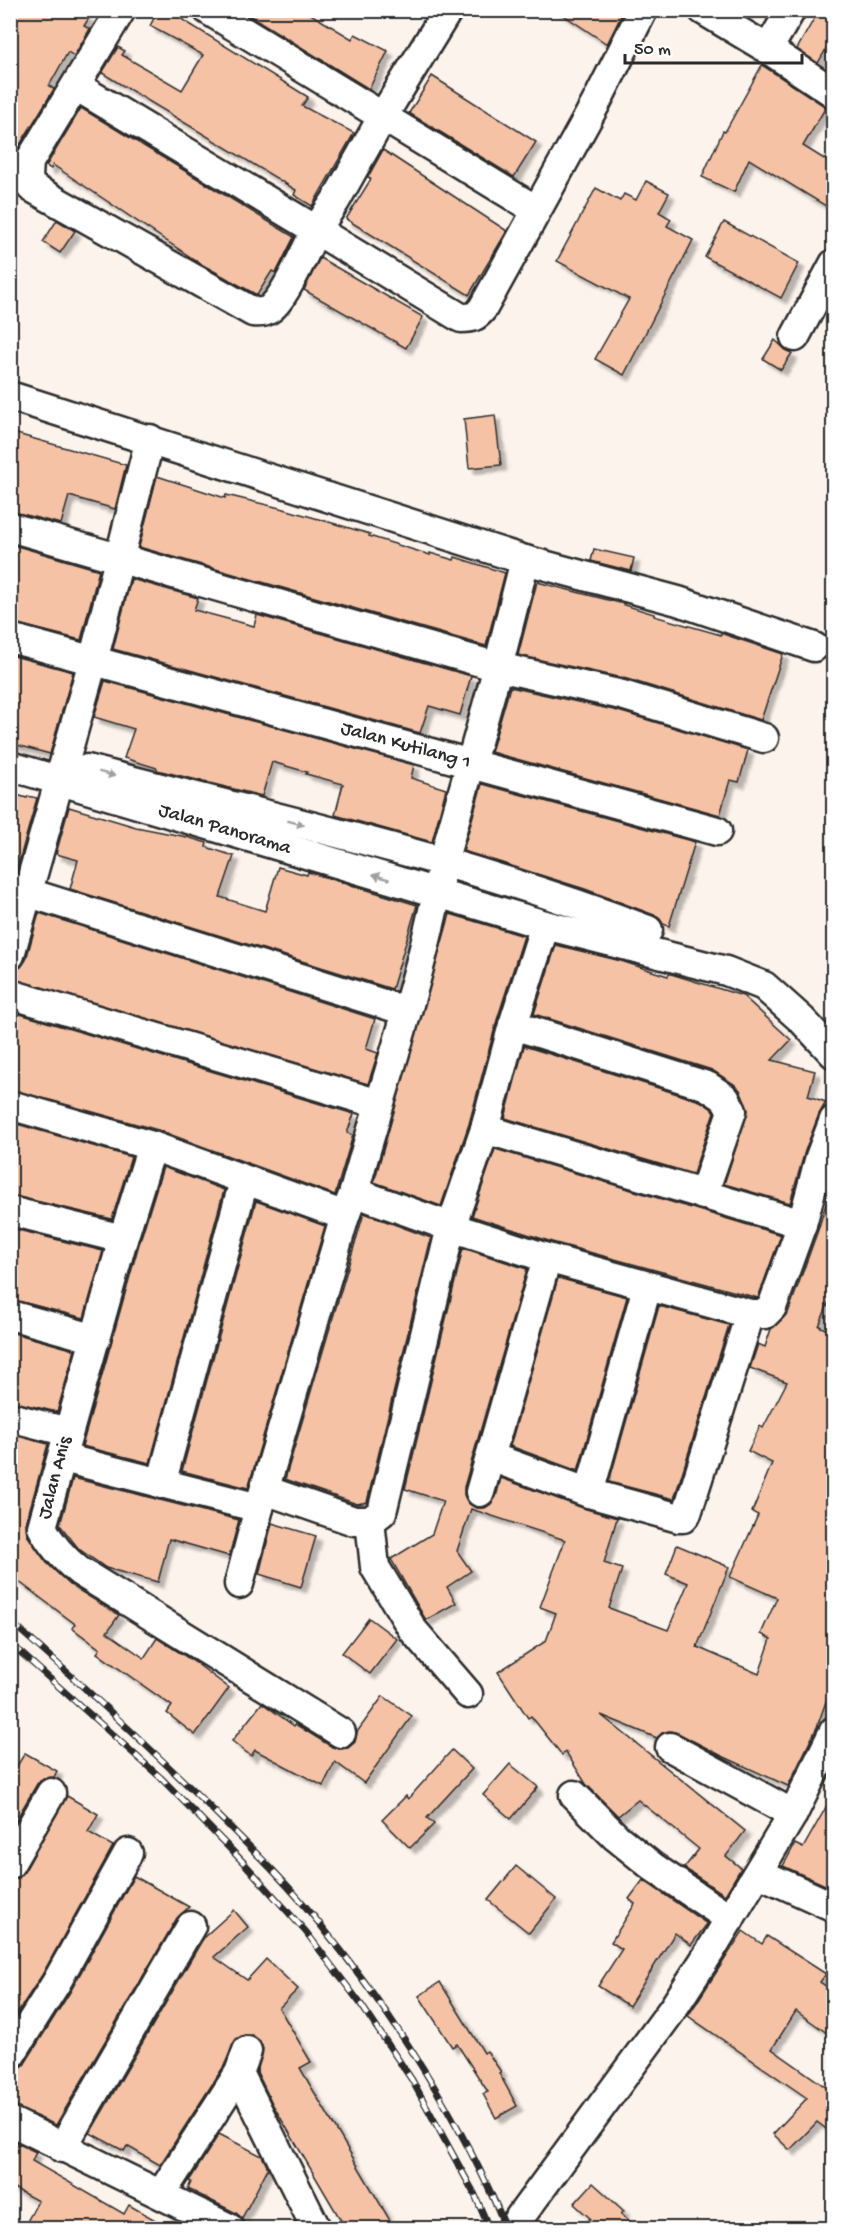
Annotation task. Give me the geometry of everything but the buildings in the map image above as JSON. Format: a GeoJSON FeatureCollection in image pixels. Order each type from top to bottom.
{"type":"FeatureCollection","features":[{"type":"Feature","properties":{"kind":"street"},"geometry":{"type":"LineString","coordinates":[[121,10],[29,162],[27,167],[31,187],[253,312],[262,313],[274,306],[282,295],[316,230],[336,200],[382,116],[448,10]]}},
{"type":"Feature","properties":{"kind":"street"},"geometry":{"type":"LineString","coordinates":[[208,10],[536,210]]}},
{"type":"Feature","properties":{"kind":"street"},"geometry":{"type":"LineString","coordinates":[[76,86],[461,318],[470,318],[477,316],[483,308],[596,103],[643,10]]}},
{"type":"Feature","properties":{"kind":"street"},"geometry":{"type":"LineString","coordinates":[[703,10],[768,49],[834,93]]}},
{"type":"Feature","properties":{"kind":"street"},"geometry":{"type":"LineString","coordinates":[[768,49],[791,10]]}},
{"type":"Feature","properties":{"kind":"street"},"geometry":{"type":"LineString","coordinates":[[795,337],[834,264]]}},
{"type":"Feature","properties":{"kind":"street"},"geometry":{"type":"LineString","coordinates":[[10,396],[525,560],[678,601],[814,647]]}},
{"type":"Feature","properties":{"kind":"street"},"geometry":{"type":"LineString","coordinates":[[10,955],[20,889],[61,771],[93,661],[150,439]]}},
{"type":"Feature","properties":{"kind":"street"},"geometry":{"type":"LineString","coordinates":[[10,528],[498,666],[622,695],[764,738]]}},
{"type":"Feature","properties":{"kind":"street"},"geometry":{"type":"LineString","coordinates":[[239,1584],[406,1011],[437,893],[442,862],[498,666],[525,560]]}},
{"type":"Feature","properties":{"kind":"street","name":"Jalan Kutilang 1"},"geometry":{"type":"LineString","coordinates":[[10,638],[717,831]]}},
{"type":"Feature","properties":{"kind":"street"},"geometry":{"type":"LineString","coordinates":[[10,746],[61,771],[442,862],[585,905],[648,930]]}},
{"type":"Feature","properties":{"kind":"street","name":"Jalan Panorama"},"geometry":{"type":"LineString","coordinates":[[10,766],[61,771],[437,893],[544,925],[726,971],[764,986],[802,1020],[834,1054]]}},
{"type":"Feature","properties":{"kind":"street"},"geometry":{"type":"LineString","coordinates":[[20,889],[406,1011]]}},
{"type":"Feature","properties":{"kind":"street"},"geometry":{"type":"LineString","coordinates":[[10,1417],[65,1445],[161,1484],[262,1499],[354,1521],[370,1521],[381,1512],[451,1227],[485,1129],[513,1025],[544,925]]}},
{"type":"Feature","properties":{"kind":"street"},"geometry":{"type":"LineString","coordinates":[[10,994],[378,1104]]}},
{"type":"Feature","properties":{"kind":"street"},"geometry":{"type":"LineString","coordinates":[[513,1025],[707,1086],[724,1098],[732,1111],[703,1195]]}},
{"type":"Feature","properties":{"kind":"street"},"geometry":{"type":"LineString","coordinates":[[10,1105],[152,1146],[244,1181],[451,1227],[547,1258],[750,1314],[765,1314],[772,1307],[827,1160],[834,1120]]}},
{"type":"Feature","properties":{"kind":"street"},"geometry":{"type":"LineString","coordinates":[[485,1129],[802,1224]]}},
{"type":"Feature","properties":{"kind":"street","name":"Jalan Anis"},"geometry":{"type":"LineString","coordinates":[[152,1146],[123,1239],[42,1527],[49,1541],[64,1558],[113,1593],[341,1733]]}},
{"type":"Feature","properties":{"kind":"street"},"geometry":{"type":"LineString","coordinates":[[161,1484],[244,1181]]}},
{"type":"Feature","properties":{"kind":"street"},"geometry":{"type":"LineString","coordinates":[[10,1211],[123,1239]]}},
{"type":"Feature","properties":{"kind":"street"},"geometry":{"type":"LineString","coordinates":[[480,1492],[547,1258]]}},
{"type":"Feature","properties":{"kind":"street"},"geometry":{"type":"LineString","coordinates":[[589,1492],[647,1287]]}},
{"type":"Feature","properties":{"kind":"street"},"geometry":{"type":"LineString","coordinates":[[491,1457],[589,1492],[683,1518],[687,1513],[750,1314]]}},
{"type":"Feature","properties":{"kind":"street"},"geometry":{"type":"LineString","coordinates":[[10,1315],[96,1339]]}},
{"type":"Feature","properties":{"kind":"street"},"geometry":{"type":"LineString","coordinates":[[370,1521],[375,1567],[413,1629],[468,1694]]}},
{"type":"Feature","properties":{"kind":"street"},"geometry":{"type":"LineString","coordinates":[[512,2229],[672,2010],[759,1873],[793,1814],[834,1731]]}},
{"type":"Feature","properties":{"kind":"street"},"geometry":{"type":"LineString","coordinates":[[670,1747],[793,1814]]}},
{"type":"Feature","properties":{"kind":"street"},"geometry":{"type":"LineString","coordinates":[[10,1864],[51,1793]]}},
{"type":"Feature","properties":{"kind":"street"},"geometry":{"type":"LineString","coordinates":[[574,1796],[616,1838],[730,1919]]}},
{"type":"Feature","properties":{"kind":"street"},"geometry":{"type":"LineString","coordinates":[[10,2056],[56,1983],[128,1853]]}},
{"type":"Feature","properties":{"kind":"street"},"geometry":{"type":"LineString","coordinates":[[759,1873],[834,1907]]}},
{"type":"Feature","properties":{"kind":"street"},"geometry":{"type":"LineString","coordinates":[[62,2148],[191,1926]]}},
{"type":"Feature","properties":{"kind":"street"},"geometry":{"type":"LineString","coordinates":[[161,2194],[243,2062],[316,2229]]}},
{"type":"Feature","properties":{"kind":"street"},"geometry":{"type":"LineString","coordinates":[[10,2121],[229,2229]]}},
{"type":"Feature","properties":{"kind":"railway"},"geometry":{"type":"LineString","coordinates":[[10,1621],[169,1767],[258,1855],[308,1909],[373,1993],[423,2069],[469,2148],[506,2228]]}},
{"type":"Feature","properties":{"kind":"railway"},"geometry":{"type":"LineString","coordinates":[[10,1643],[161,1778],[244,1863],[306,1932],[360,2003],[412,2080],[475,2195],[489,2228]]}}]}
